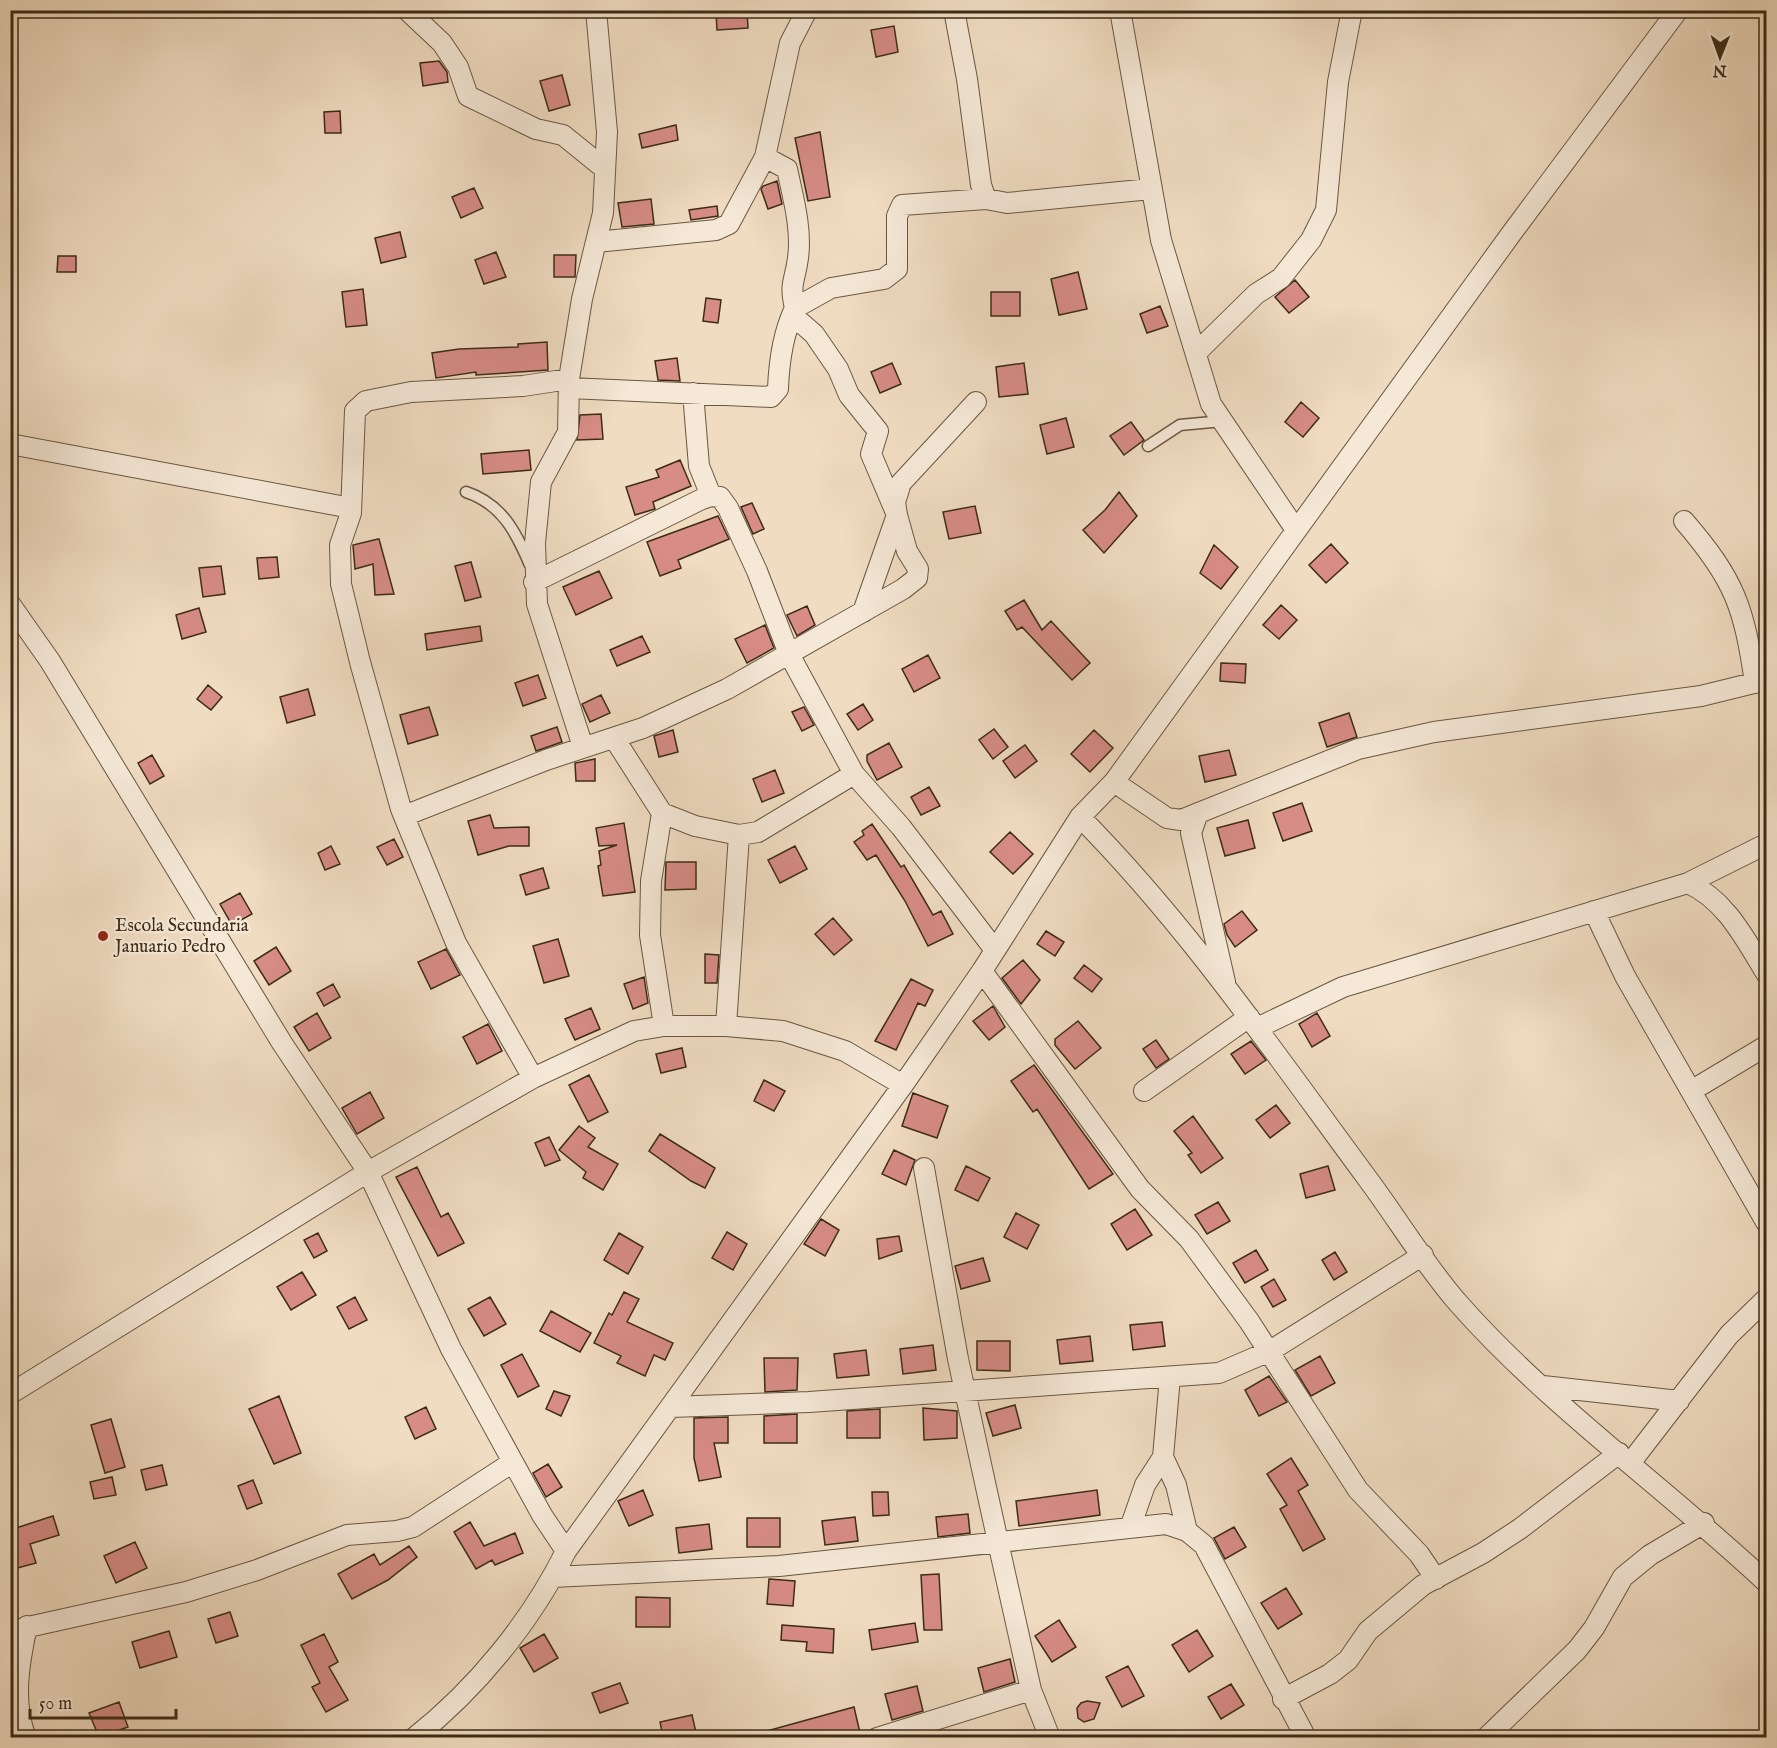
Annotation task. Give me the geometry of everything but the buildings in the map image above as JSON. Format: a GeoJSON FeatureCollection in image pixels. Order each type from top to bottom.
{"type":"FeatureCollection","features":[{"type":"Feature","properties":{"kind":"street"},"geometry":{"type":"LineString","coordinates":[[407,10],[442,43],[458,67],[468,96],[528,126],[563,135],[605,169]]}},
{"type":"Feature","properties":{"kind":"street"},"geometry":{"type":"LineString","coordinates":[[583,747],[537,604],[534,578],[541,482],[568,432],[569,383],[582,299],[603,213],[607,132],[596,10]]}},
{"type":"Feature","properties":{"kind":"street"},"geometry":{"type":"LineString","coordinates":[[596,242],[716,230],[729,224],[765,157],[790,44],[807,10]]}},
{"type":"Feature","properties":{"kind":"street"},"geometry":{"type":"LineString","coordinates":[[954,10],[967,79],[981,185],[986,199]]}},
{"type":"Feature","properties":{"kind":"street"},"geometry":{"type":"LineString","coordinates":[[1119,10],[1161,240],[1211,404],[1296,530]]}},
{"type":"Feature","properties":{"kind":"street"},"geometry":{"type":"LineString","coordinates":[[1197,352],[1256,294],[1281,278],[1311,240],[1326,210],[1338,82],[1352,10]]}},
{"type":"Feature","properties":{"kind":"street"},"geometry":{"type":"LineString","coordinates":[[414,1737],[480,1677],[553,1577],[566,1551],[903,1085],[982,971],[1080,817],[1114,782],[1678,10]]}},
{"type":"Feature","properties":{"kind":"street"},"geometry":{"type":"LineString","coordinates":[[533,1078],[456,943],[404,816],[341,584],[340,545],[351,508],[355,411],[366,401],[411,392],[569,383],[771,397],[778,389],[779,366],[786,331],[794,312],[791,290],[798,257],[796,210],[787,169],[765,157]]}},
{"type":"Feature","properties":{"kind":"street"},"geometry":{"type":"LineString","coordinates":[[794,312],[831,288],[884,279],[897,269],[897,216],[902,206],[986,199],[1007,203],[1151,189]]}},
{"type":"Feature","properties":{"kind":"street"},"geometry":{"type":"LineString","coordinates":[[404,816],[583,747],[643,729],[727,689],[917,578],[918,569],[907,551],[897,516],[871,454],[878,431],[849,395],[838,369],[814,334],[794,312]]}},
{"type":"Feature","properties":{"kind":"street"},"geometry":{"type":"LineString","coordinates":[[693,393],[699,466],[711,496]]}},
{"type":"Feature","properties":{"kind":"street"},"geometry":{"type":"LineString","coordinates":[[862,612],[897,516],[895,502],[901,483],[976,402]]}},
{"type":"Feature","properties":{"kind":"street"},"geometry":{"type":"LineString","coordinates":[[10,444],[351,508]]}},
{"type":"Feature","properties":{"kind":"street"},"geometry":{"type":"LineString","coordinates":[[534,578],[711,496],[720,497],[728,508],[757,571],[789,654],[854,774],[901,827],[995,950]]}},
{"type":"Feature","properties":{"kind":"street"},"geometry":{"type":"LineString","coordinates":[[1114,782],[1167,818],[1181,820],[1358,749],[1434,732],[1701,696],[1761,682],[1736,594],[1723,570],[1684,521]]}},
{"type":"Feature","properties":{"kind":"street"},"geometry":{"type":"LineString","coordinates":[[10,604],[50,661],[282,1043],[368,1172],[451,1349],[542,1515],[566,1551]]}},
{"type":"Feature","properties":{"kind":"street"},"geometry":{"type":"LineString","coordinates":[[614,738],[662,813],[695,826],[739,835],[758,832],[854,774]]}},
{"type":"Feature","properties":{"kind":"street"},"geometry":{"type":"LineString","coordinates":[[662,813],[651,881],[650,935],[664,1026]]}},
{"type":"Feature","properties":{"kind":"street"},"geometry":{"type":"LineString","coordinates":[[1198,813],[1191,833],[1227,990]]}},
{"type":"Feature","properties":{"kind":"street"},"geometry":{"type":"LineString","coordinates":[[1080,817],[1125,862],[1252,1022],[1458,1302],[1543,1386],[1704,1523],[1767,1582]]}},
{"type":"Feature","properties":{"kind":"street"},"geometry":{"type":"LineString","coordinates":[[726,1026],[739,835]]}},
{"type":"Feature","properties":{"kind":"street"},"geometry":{"type":"LineString","coordinates":[[1144,1091],[1252,1022],[1343,987],[1689,883],[1767,844]]}},
{"type":"Feature","properties":{"kind":"street"},"geometry":{"type":"LineString","coordinates":[[1689,883],[1705,890],[1725,910],[1767,973]]}},
{"type":"Feature","properties":{"kind":"street"},"geometry":{"type":"LineString","coordinates":[[1594,910],[1625,976],[1767,1222]]}},
{"type":"Feature","properties":{"kind":"street"},"geometry":{"type":"LineString","coordinates":[[982,971],[1140,1189],[1189,1239],[1270,1351],[1358,1490],[1419,1554],[1436,1579]]}},
{"type":"Feature","properties":{"kind":"street"},"geometry":{"type":"LineString","coordinates":[[10,1394],[368,1172],[533,1078],[634,1031],[664,1026],[726,1026],[783,1031],[834,1048],[903,1085]]}},
{"type":"Feature","properties":{"kind":"street"},"geometry":{"type":"LineString","coordinates":[[1692,1091],[1767,1046]]}},
{"type":"Feature","properties":{"kind":"street"},"geometry":{"type":"LineString","coordinates":[[924,1168],[965,1391],[998,1542],[1031,1690],[1050,1737]]}},
{"type":"Feature","properties":{"kind":"street"},"geometry":{"type":"LineString","coordinates":[[671,1407],[965,1391],[1219,1372],[1270,1351],[1424,1255]]}},
{"type":"Feature","properties":{"kind":"street"},"geometry":{"type":"LineString","coordinates":[[1283,1699],[1330,1674],[1348,1660],[1368,1631],[1406,1598],[1521,1528],[1625,1458],[1679,1401],[1729,1335],[1767,1299]]}},
{"type":"Feature","properties":{"kind":"street"},"geometry":{"type":"LineString","coordinates":[[1130,1528],[1145,1485],[1163,1457],[1170,1377]]}},
{"type":"Feature","properties":{"kind":"street"},"geometry":{"type":"LineString","coordinates":[[1543,1386],[1679,1401]]}},
{"type":"Feature","properties":{"kind":"street"},"geometry":{"type":"LineString","coordinates":[[1163,1457],[1176,1485],[1187,1531]]}},
{"type":"Feature","properties":{"kind":"street"},"geometry":{"type":"LineString","coordinates":[[26,1737],[22,1728],[14,1666],[19,1629],[186,1593],[257,1570],[347,1535],[397,1531],[413,1527],[513,1462]]}},
{"type":"Feature","properties":{"kind":"street"},"geometry":{"type":"LineString","coordinates":[[1486,1737],[1577,1650],[1594,1628],[1623,1577],[1650,1555],[1704,1523]]}},
{"type":"Feature","properties":{"kind":"street"},"geometry":{"type":"LineString","coordinates":[[553,1577],[779,1566],[1166,1524],[1187,1531],[1203,1545],[1283,1699],[1306,1737]]}},
{"type":"Feature","properties":{"kind":"street"},"geometry":{"type":"LineString","coordinates":[[877,1737],[1031,1690]]}},
{"type":"Feature","properties":{"kind":"lane"},"geometry":{"type":"LineString","coordinates":[[1148,446],[1180,425],[1222,421]]}},
{"type":"Feature","properties":{"kind":"lane"},"geometry":{"type":"LineString","coordinates":[[466,492],[478,496],[494,507],[514,529],[534,578]]}},
{"type":"Feature","properties":{"kind":"place","name":"Escola Secundaria Januario Pedro"},"geometry":{"type":"Point","coordinates":[103,936]}}]}
